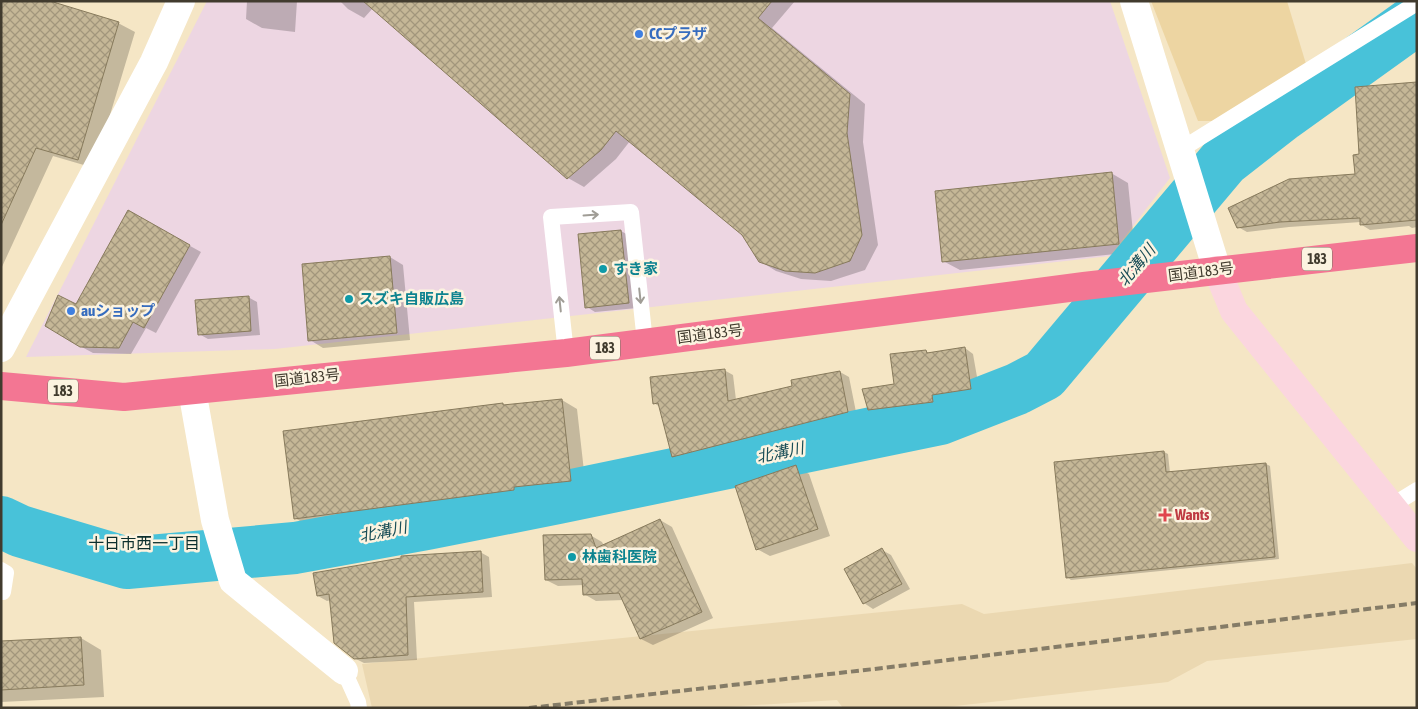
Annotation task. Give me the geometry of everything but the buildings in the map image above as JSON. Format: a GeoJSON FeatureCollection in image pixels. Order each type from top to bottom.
{"type":"FeatureCollection","features":[{"type":"Feature","properties":{"kind":"highway","name":"国道183号"},"geometry":{"type":"LineString","coordinates":[[1,386],[124,397],[566,352],[1084,286],[1417,248]]}},
{"type":"Feature","properties":{"kind":"street"},"geometry":{"type":"LineString","coordinates":[[1,348],[154,62],[181,1]]}},
{"type":"Feature","properties":{"kind":"street"},"geometry":{"type":"LineString","coordinates":[[1134,1],[1217,270],[1234,312],[1417,538]]}},
{"type":"Feature","properties":{"kind":"street"},"geometry":{"type":"LineString","coordinates":[[192,390],[215,520],[233,581],[344,671]]}},
{"type":"Feature","properties":{"kind":"lane"},"geometry":{"type":"LineString","coordinates":[[1183,160],[1417,3]]}},
{"type":"Feature","properties":{"kind":"lane"},"geometry":{"type":"LineString","coordinates":[[566,352],[551,217],[631,212],[645,342]]}},
{"type":"Feature","properties":{"kind":"lane"},"geometry":{"type":"LineString","coordinates":[[1391,506],[1417,490]]}},
{"type":"Feature","properties":{"kind":"lane"},"geometry":{"type":"LineString","coordinates":[[1,570],[6,572],[3,592],[1,592]]}},
{"type":"Feature","properties":{"kind":"lane"},"geometry":{"type":"LineString","coordinates":[[344,671],[359,708]]}},
{"type":"Feature","properties":{"kind":"shaded area"},"geometry":{"type":"Polygon","coordinates":[[[207,1],[1110,1],[1170,178],[1110,256],[275,349],[26,357],[207,1]]]}},
{"type":"Feature","properties":{"kind":"shaded area"},"geometry":{"type":"Polygon","coordinates":[[[1151,1],[1287,1],[1306,64],[1213,121],[1198,121],[1151,1]]]}},
{"type":"Feature","properties":{"kind":"shaded area"},"geometry":{"type":"Polygon","coordinates":[[[1412,563],[1417,569],[1417,639],[1207,661],[1168,682],[937,708],[843,708],[837,700],[710,708],[372,708],[362,664],[962,604],[984,614],[1412,563]]]}},
{"type":"Feature","properties":{"kind":"waterway","name":"北溝川"},"geometry":{"type":"LineString","coordinates":[[1,522],[20,531],[127,563],[295,548],[558,498],[940,419],[1017,389],[1044,375],[1224,161],[1283,115],[1417,19]]}},
{"type":"Feature","properties":{"kind":"railway"},"geometry":{"type":"LineString","coordinates":[[529,708],[883,668],[1417,603]]}},
{"type":"Feature","properties":{"kind":"place","name":"CCプラザ"},"geometry":{"type":"Point","coordinates":[639,34]}},
{"type":"Feature","properties":{"kind":"place","name":"すき家"},"geometry":{"type":"Point","coordinates":[603,269]}},
{"type":"Feature","properties":{"kind":"place","name":"スズキ自販広島"},"geometry":{"type":"Point","coordinates":[349,299]}},
{"type":"Feature","properties":{"kind":"place","name":"auショップ"},"geometry":{"type":"Point","coordinates":[71,311]}},
{"type":"Feature","properties":{"kind":"place","name":"Wants"},"geometry":{"type":"Point","coordinates":[1165,515]}},
{"type":"Feature","properties":{"kind":"place","name":"林歯科医院"},"geometry":{"type":"Point","coordinates":[572,557]}},
{"type":"Feature","properties":{"kind":"district","name":"十日市西一丁目"},"geometry":{"type":"Point","coordinates":[144,543]}}]}
